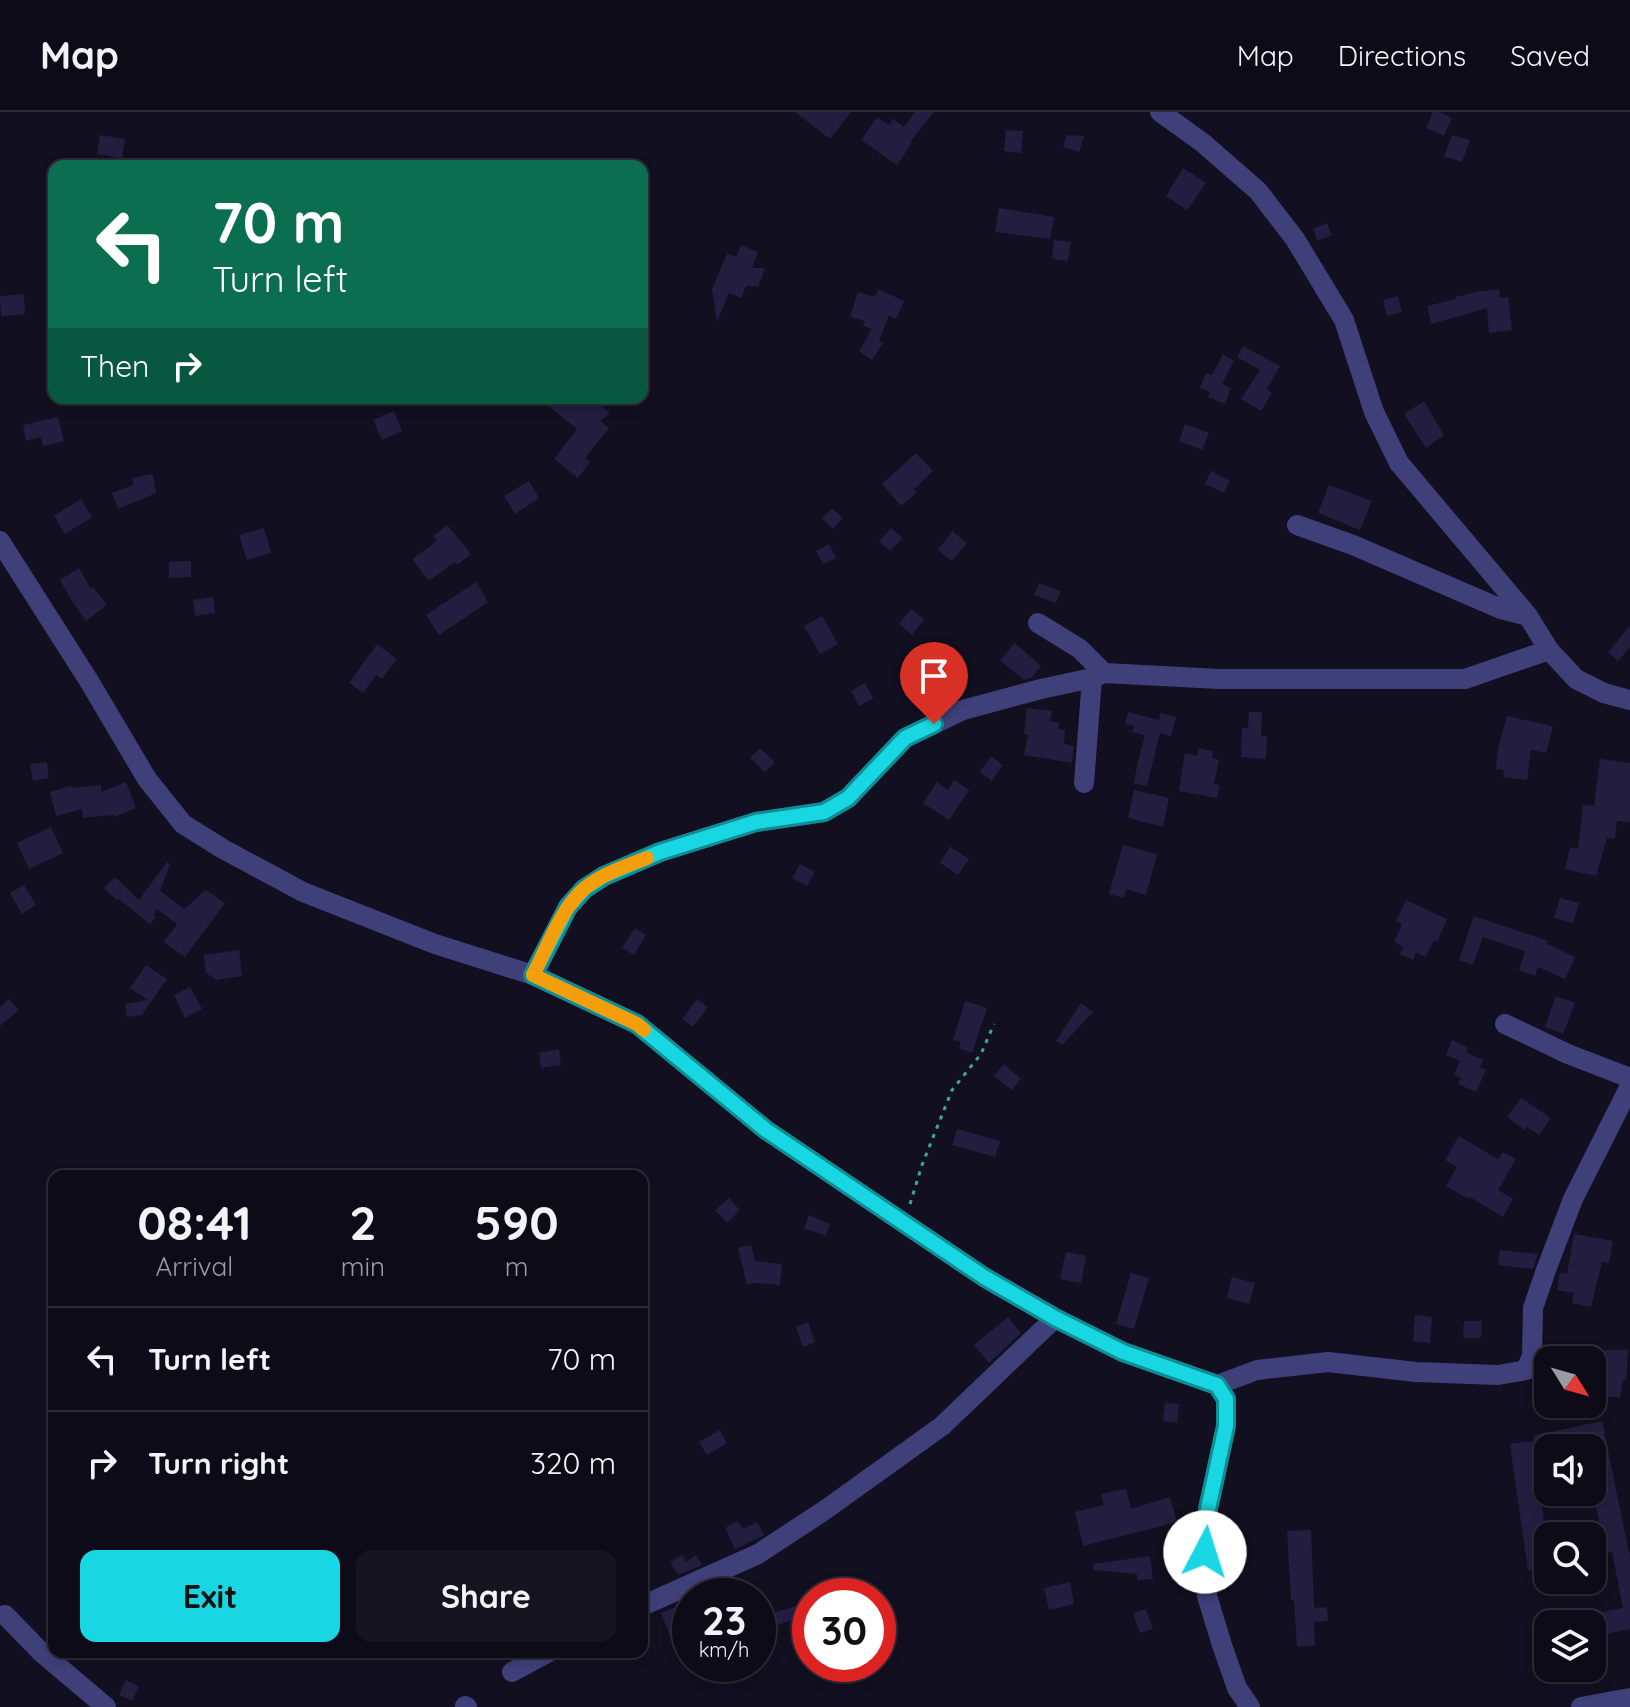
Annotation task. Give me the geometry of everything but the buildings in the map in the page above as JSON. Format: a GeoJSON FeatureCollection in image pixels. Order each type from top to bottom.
{"type":"FeatureCollection","features":[{"type":"Feature","properties":{"kind":"street"},"geometry":{"type":"LineString","coordinates":[[1160,112],[1203,143],[1258,191],[1295,239],[1344,320],[1374,412],[1399,463],[1528,616],[1549,650],[1576,679],[1604,693],[1630,700]]}},
{"type":"Feature","properties":{"kind":"street"},"geometry":{"type":"LineString","coordinates":[[1297,525],[1353,545],[1501,609],[1528,616]]}},
{"type":"Feature","properties":{"kind":"street"},"geometry":{"type":"LineString","coordinates":[[2,548],[89,681],[147,779],[183,824],[303,892],[435,944],[533,975],[637,1024],[766,1130],[984,1277],[1123,1352],[1217,1385],[1226,1399],[1226,1426],[1208,1509],[1205,1552],[1207,1596],[1237,1688],[1250,1707]]}},
{"type":"Feature","properties":{"kind":"street"},"geometry":{"type":"LineString","coordinates":[[1038,623],[1080,649],[1098,675],[1084,783]]}},
{"type":"Feature","properties":{"kind":"street"},"geometry":{"type":"LineString","coordinates":[[533,975],[568,907],[584,889],[604,876],[660,852],[756,822],[824,812],[848,798],[905,738],[963,710],[1098,675],[1234,679],[1465,679],[1549,650]]}},
{"type":"Feature","properties":{"kind":"street"},"geometry":{"type":"LineString","coordinates":[[1505,1024],[1568,1054],[1630,1078]]}},
{"type":"Feature","properties":{"kind":"street"},"geometry":{"type":"LineString","coordinates":[[1217,1385],[1257,1370],[1328,1362],[1416,1372],[1498,1375],[1526,1370],[1532,1356],[1533,1308],[1546,1270],[1573,1199],[1630,1086]]}},
{"type":"Feature","properties":{"kind":"street"},"geometry":{"type":"LineString","coordinates":[[648,1603],[758,1554],[825,1510],[942,1426],[1055,1318]]}},
{"type":"Feature","properties":{"kind":"street"},"geometry":{"type":"LineString","coordinates":[[5,1615],[48,1658]]}},
{"type":"Feature","properties":{"kind":"street"},"geometry":{"type":"LineString","coordinates":[[48,1658],[106,1707]]}},
{"type":"Feature","properties":{"kind":"street"},"geometry":{"type":"LineString","coordinates":[[512,1672],[538,1658]]}},
{"type":"Feature","properties":{"kind":"street"},"geometry":{"type":"LineString","coordinates":[[1581,1707],[1630,1698]]}},
{"type":"Feature","properties":{"kind":"path"},"geometry":{"type":"LineString","coordinates":[[904,1222],[922,1165],[952,1090],[981,1054],[994,1024]]}},
{"type":"Feature","properties":{"kind":"slow traffic"},"geometry":{"type":"LineString","coordinates":[[644,1030],[533,975],[568,907],[584,889],[604,876],[647,858]]}},
{"type":"Feature","properties":{"kind":"route"},"geometry":{"type":"LineString","coordinates":[[934,724],[905,738],[848,798],[824,812],[756,822],[660,852],[604,876],[584,889],[568,907],[533,975],[637,1024],[766,1130],[984,1277],[1123,1352],[1217,1385],[1226,1399],[1226,1426],[1208,1509],[1205,1552]]}}]}
